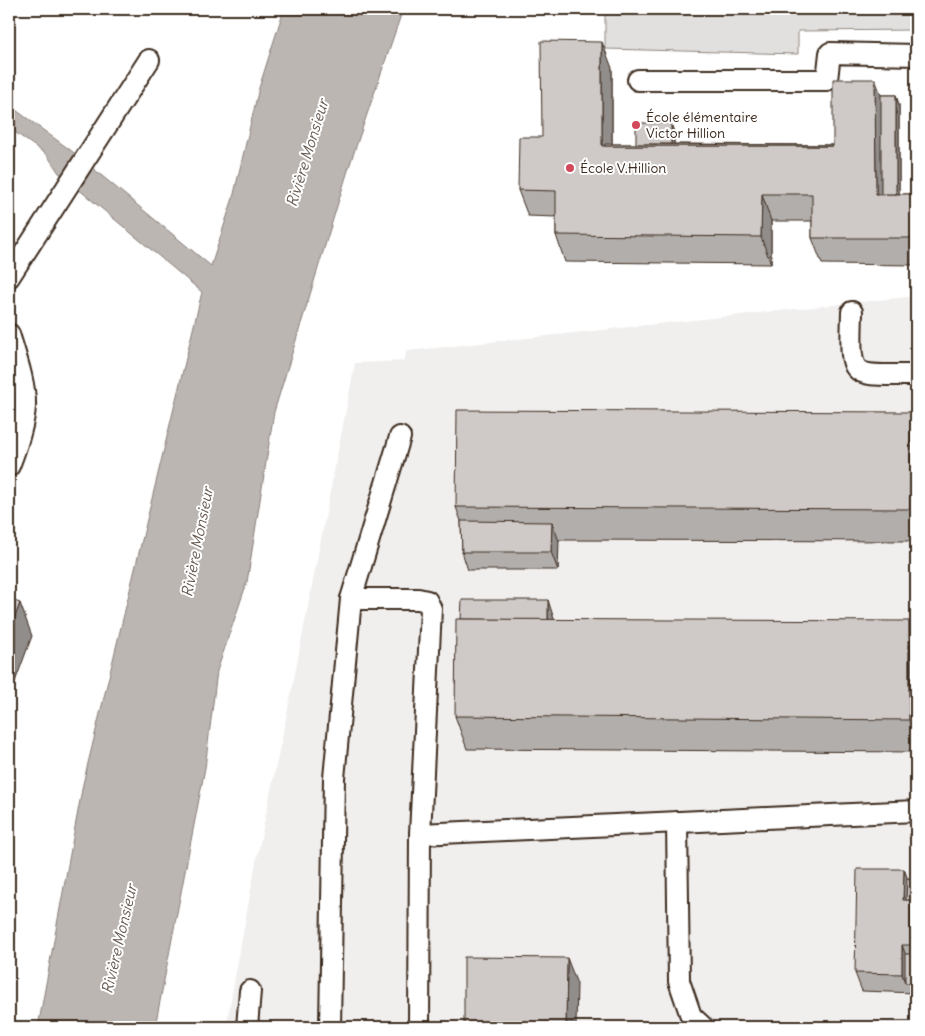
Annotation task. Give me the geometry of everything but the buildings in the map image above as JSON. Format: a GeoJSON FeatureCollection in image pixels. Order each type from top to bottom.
{"type":"FeatureCollection","features":[{"type":"Feature","properties":{"kind":"lane"},"geometry":{"type":"LineString","coordinates":[[638,80],[827,80],[830,53],[916,55]]}},
{"type":"Feature","properties":{"kind":"lane"},"geometry":{"type":"LineString","coordinates":[[9,277],[149,60]]}},
{"type":"Feature","properties":{"kind":"lane"},"geometry":{"type":"LineString","coordinates":[[852,312],[851,356],[854,368],[862,374],[916,375]]}},
{"type":"Feature","properties":{"kind":"lane"},"geometry":{"type":"LineString","coordinates":[[9,334],[18,364],[25,405],[16,448],[9,466]]}},
{"type":"Feature","properties":{"kind":"lane"},"geometry":{"type":"LineString","coordinates":[[330,1027],[334,778],[351,598],[400,437]]}},
{"type":"Feature","properties":{"kind":"lane"},"geometry":{"type":"LineString","coordinates":[[351,598],[418,599],[427,601],[431,609],[420,834],[419,1027]]}},
{"type":"Feature","properties":{"kind":"lane"},"geometry":{"type":"LineString","coordinates":[[420,834],[916,811]]}},
{"type":"Feature","properties":{"kind":"lane"},"geometry":{"type":"LineString","coordinates":[[677,822],[679,981],[691,1016],[703,1027]]}},
{"type":"Feature","properties":{"kind":"lane"},"geometry":{"type":"LineString","coordinates":[[247,1027],[250,991]]}},
{"type":"Feature","properties":{"kind":"shaded area"},"geometry":{"type":"Polygon","coordinates":[[[605,9],[916,9],[916,30],[798,31],[798,54],[605,49],[605,9]]]}},
{"type":"Feature","properties":{"kind":"shaded area"},"geometry":{"type":"Polygon","coordinates":[[[916,296],[916,1027],[226,1027],[256,862],[292,689],[355,363],[403,361],[407,351],[916,296]]]}},
{"type":"Feature","properties":{"kind":"water","name":"Rivière Monsieur"},"geometry":{"type":"Polygon","coordinates":[[[284,9],[403,9],[349,167],[274,412],[247,582],[217,671],[205,768],[155,1027],[38,1027],[83,784],[202,292],[59,173],[47,155],[9,128],[9,105],[73,152],[211,266],[233,198],[259,88],[284,9]]]}},
{"type":"Feature","properties":{"kind":"place","name":"École élémentaire Victor Hillion"},"geometry":{"type":"Point","coordinates":[636,125]}},
{"type":"Feature","properties":{"kind":"place","name":"École V.Hillion"},"geometry":{"type":"Point","coordinates":[570,168]}}]}
